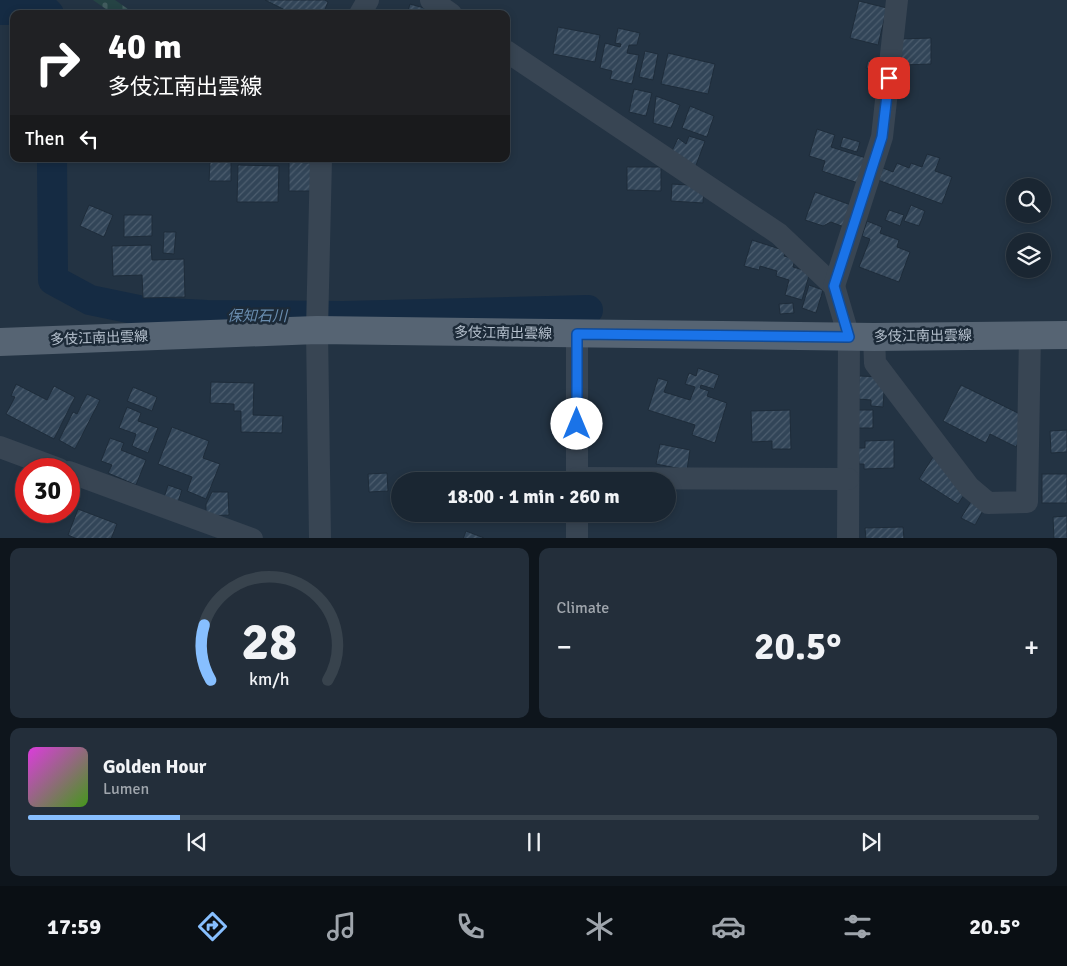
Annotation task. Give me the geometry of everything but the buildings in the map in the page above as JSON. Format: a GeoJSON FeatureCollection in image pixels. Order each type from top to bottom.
{"type":"FeatureCollection","features":[{"type":"Feature","properties":{"kind":"main road","name":"多伎江南出雲線"},"geometry":{"type":"LineString","coordinates":[[0,342],[318,330],[862,337],[1067,335]]}},
{"type":"Feature","properties":{"kind":"street"},"geometry":{"type":"LineString","coordinates":[[431,0],[445,10]]}},
{"type":"Feature","properties":{"kind":"street"},"geometry":{"type":"LineString","coordinates":[[834,286],[882,137],[897,0]]}},
{"type":"Feature","properties":{"kind":"street"},"geometry":{"type":"LineString","coordinates":[[510,54],[779,234],[834,286],[875,363],[969,487],[988,503],[1027,502],[1030,335]]}},
{"type":"Feature","properties":{"kind":"street"},"geometry":{"type":"LineString","coordinates":[[320,538],[318,330],[321,162]]}},
{"type":"Feature","properties":{"kind":"street"},"geometry":{"type":"LineString","coordinates":[[577,334],[577,472]]}},
{"type":"Feature","properties":{"kind":"street"},"geometry":{"type":"LineString","coordinates":[[848,538],[848,480],[862,337]]}},
{"type":"Feature","properties":{"kind":"street"},"geometry":{"type":"LineString","coordinates":[[0,447],[30,458]]}},
{"type":"Feature","properties":{"kind":"street"},"geometry":{"type":"LineString","coordinates":[[80,476],[252,538]]}},
{"type":"Feature","properties":{"kind":"street"},"geometry":{"type":"LineString","coordinates":[[676,480],[848,480]]}},
{"type":"Feature","properties":{"kind":"street"},"geometry":{"type":"LineString","coordinates":[[577,522],[577,538]]}},
{"type":"Feature","properties":{"kind":"green space"},"geometry":{"type":"Polygon","coordinates":[[[93,0],[115,0],[129,10],[107,10],[93,0]]]}},
{"type":"Feature","properties":{"kind":"waterway","name":"保知石川"},"geometry":{"type":"LineString","coordinates":[[0,10],[10,10]]}},
{"type":"Feature","properties":{"kind":"waterway","name":"保知石川"},"geometry":{"type":"LineString","coordinates":[[10,10],[45,10]]}},
{"type":"Feature","properties":{"kind":"waterway","name":"保知石川"},"geometry":{"type":"LineString","coordinates":[[52,162],[53,280],[90,300],[148,312],[207,315],[343,316],[588,310]]}},
{"type":"Feature","properties":{"kind":"route"},"geometry":{"type":"LineString","coordinates":[[577,424],[577,334],[849,337],[834,286],[882,137],[889,78]]}}]}
